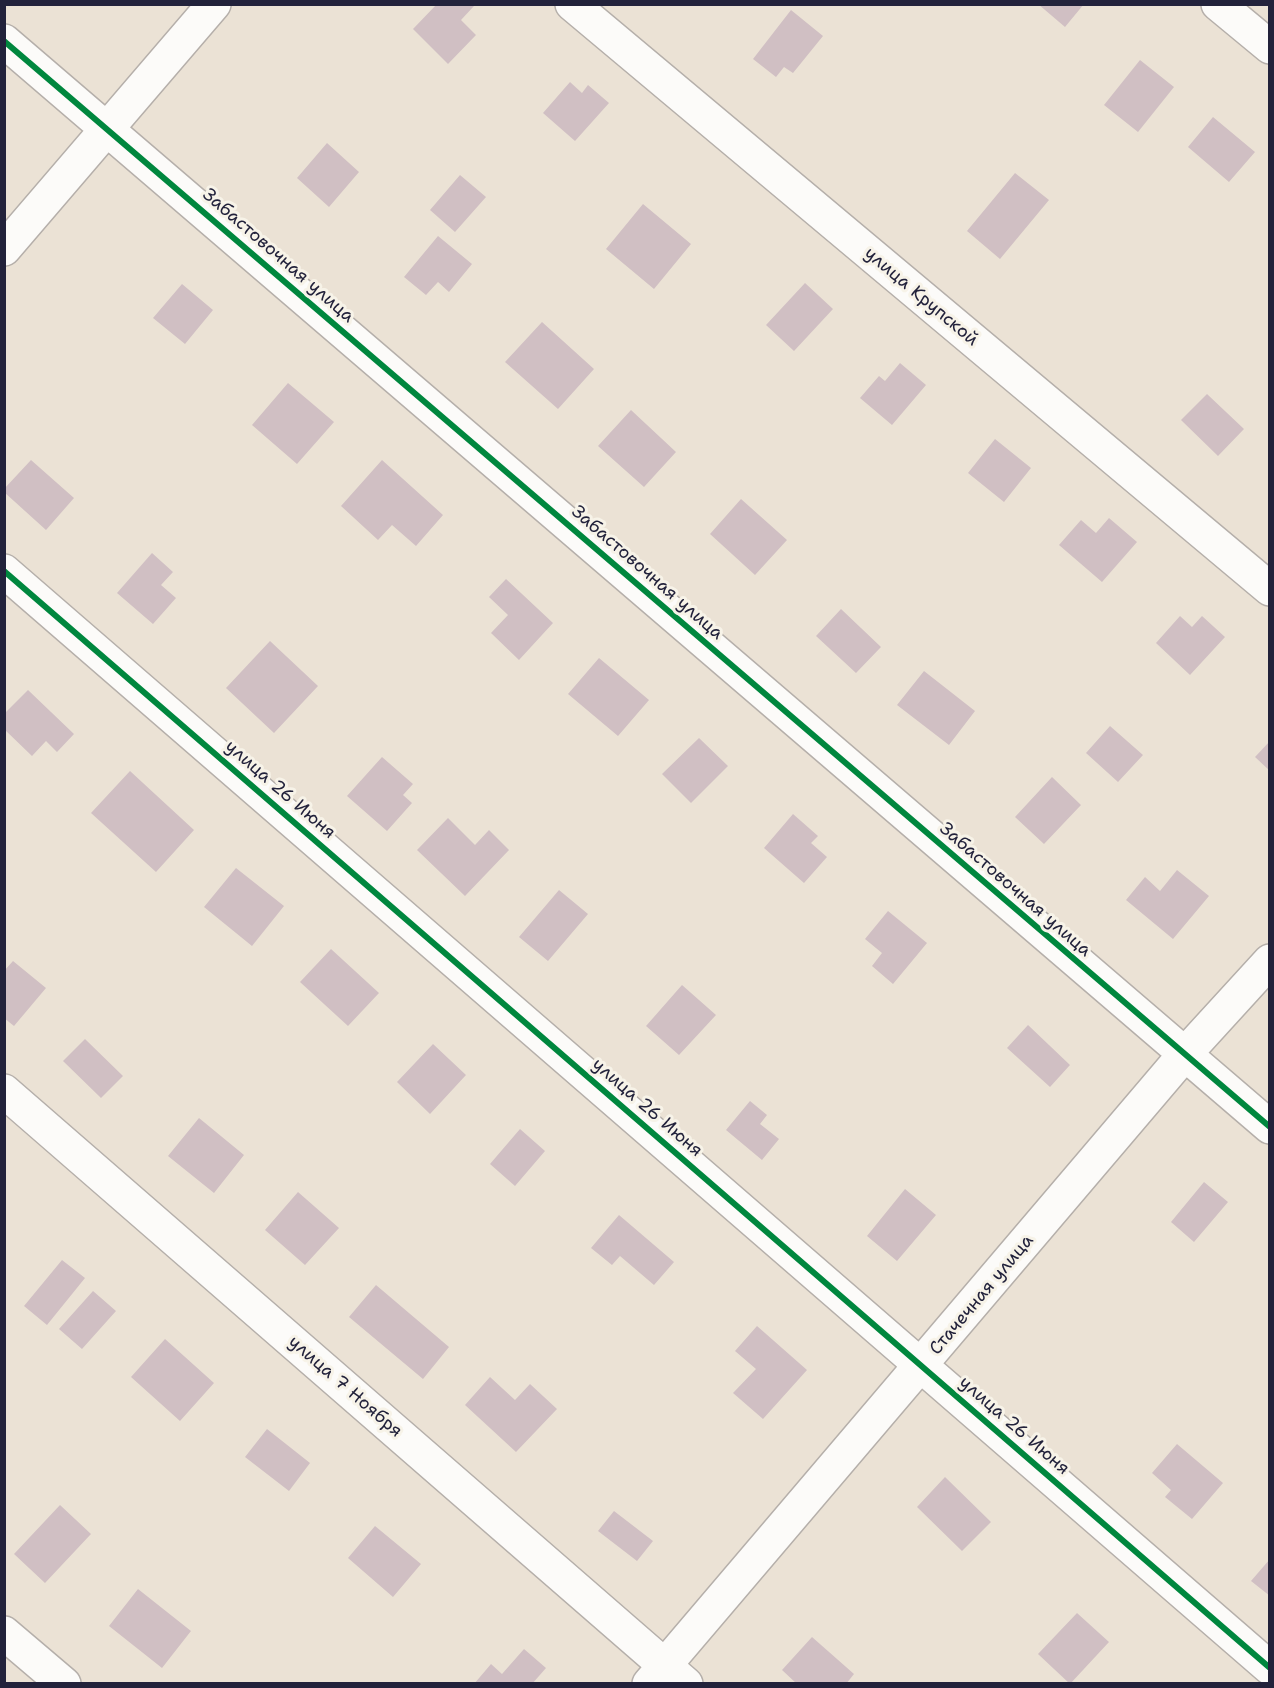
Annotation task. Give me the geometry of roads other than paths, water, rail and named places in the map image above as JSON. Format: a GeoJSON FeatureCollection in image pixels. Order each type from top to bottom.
{"type":"FeatureCollection","features":[{"type":"Feature","properties":{"kind":"street"},"geometry":{"type":"LineString","coordinates":[[4,249],[214,4]]}},
{"type":"Feature","properties":{"kind":"street","name":"улица Крупской"},"geometry":{"type":"LineString","coordinates":[[572,4],[1269,589]]}},
{"type":"Feature","properties":{"kind":"street"},"geometry":{"type":"LineString","coordinates":[[1218,4],[1269,48]]}},
{"type":"Feature","properties":{"kind":"street","name":"Забастовочная улица"},"geometry":{"type":"LineString","coordinates":[[4,42],[1269,1127]]}},
{"type":"Feature","properties":{"kind":"street","name":"улица 26 Июня"},"geometry":{"type":"LineString","coordinates":[[4,571],[1269,1668]]}},
{"type":"Feature","properties":{"kind":"street","name":"Стачечная улица"},"geometry":{"type":"LineString","coordinates":[[667,1677],[922,1366],[1184,1056],[1269,961]]}},
{"type":"Feature","properties":{"kind":"street","name":"улица 7 Ноября"},"geometry":{"type":"LineString","coordinates":[[4,1091],[667,1677]]}},
{"type":"Feature","properties":{"kind":"street"},"geometry":{"type":"LineString","coordinates":[[4,1633],[64,1683]]}}]}
